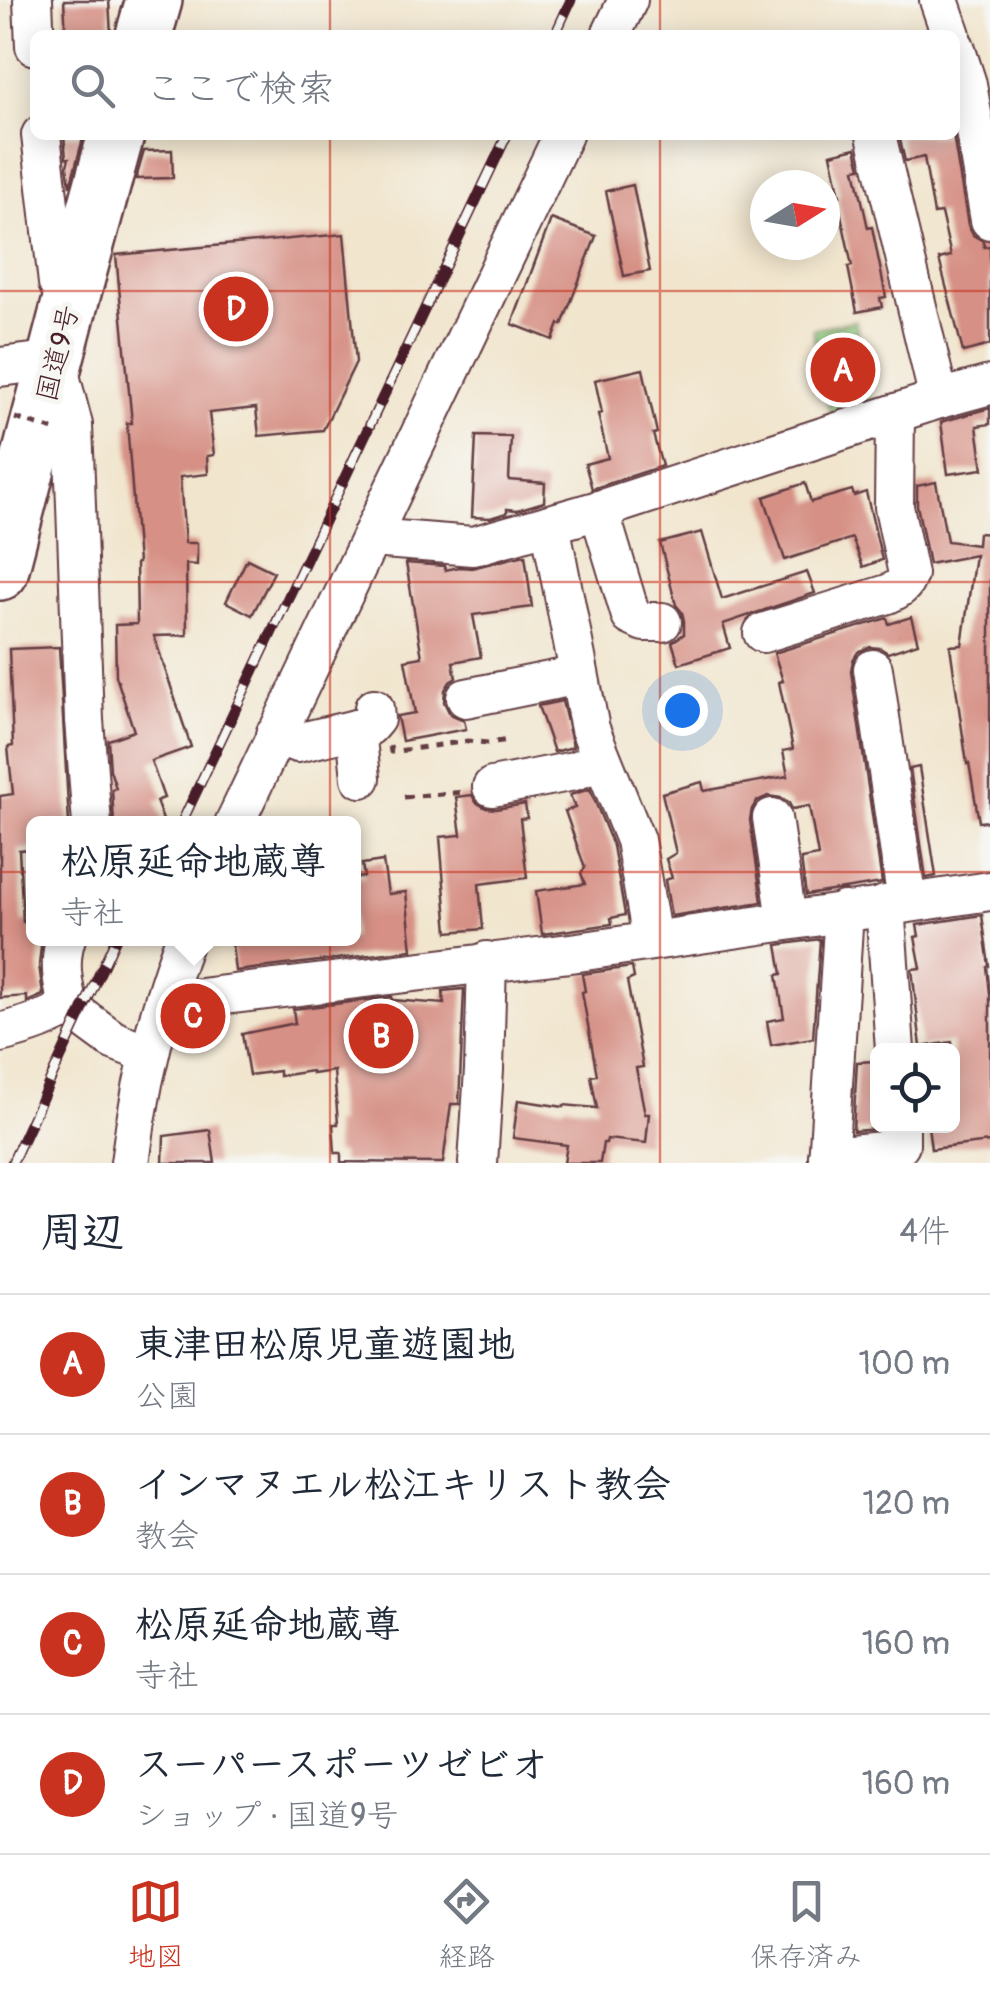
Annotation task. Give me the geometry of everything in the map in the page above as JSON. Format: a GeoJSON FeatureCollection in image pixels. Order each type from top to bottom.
{"type":"FeatureCollection","features":[{"type":"Feature","properties":{"kind":"highway"},"geometry":{"type":"LineString","coordinates":[[145,30],[154,0]]}},
{"type":"Feature","properties":{"kind":"highway","name":"国道9号"},"geometry":{"type":"LineString","coordinates":[[2,555],[115,140]]}},
{"type":"Feature","properties":{"kind":"street"},"geometry":{"type":"LineString","coordinates":[[614,30],[628,0]]}},
{"type":"Feature","properties":{"kind":"street"},"geometry":{"type":"LineString","coordinates":[[939,0],[949,30]]}},
{"type":"Feature","properties":{"kind":"street"},"geometry":{"type":"LineString","coordinates":[[960,54],[978,81],[990,220]]}},
{"type":"Feature","properties":{"kind":"street"},"geometry":{"type":"LineString","coordinates":[[42,140],[58,283],[70,304]]}},
{"type":"Feature","properties":{"kind":"street"},"geometry":{"type":"LineString","coordinates":[[238,816],[561,140]]}},
{"type":"Feature","properties":{"kind":"street"},"geometry":{"type":"LineString","coordinates":[[877,140],[939,400]]}},
{"type":"Feature","properties":{"kind":"street"},"geometry":{"type":"LineString","coordinates":[[0,367],[56,360],[73,425],[91,816]]}},
{"type":"Feature","properties":{"kind":"street"},"geometry":{"type":"LineString","coordinates":[[371,538],[473,546],[990,386]]}},
{"type":"Feature","properties":{"kind":"street"},"geometry":{"type":"LineString","coordinates":[[764,633],[898,590],[905,584],[908,574],[894,507],[895,414]]}},
{"type":"Feature","properties":{"kind":"street"},"geometry":{"type":"LineString","coordinates":[[599,510],[631,616],[644,622],[662,622]]}},
{"type":"Feature","properties":{"kind":"street"},"geometry":{"type":"LineString","coordinates":[[550,524],[590,730],[635,840],[652,940]]}},
{"type":"Feature","properties":{"kind":"street"},"geometry":{"type":"LineString","coordinates":[[874,670],[896,903],[895,1043]]}},
{"type":"Feature","properties":{"kind":"street"},"geometry":{"type":"LineString","coordinates":[[466,698],[579,675]]}},
{"type":"Feature","properties":{"kind":"street"},"geometry":{"type":"LineString","coordinates":[[275,735],[297,743],[368,720],[361,778]]}},
{"type":"Feature","properties":{"kind":"street"},"geometry":{"type":"LineString","coordinates":[[492,787],[574,771],[602,760]]}},
{"type":"Feature","properties":{"kind":"street"},"geometry":{"type":"LineString","coordinates":[[772,818],[787,920]]}},
{"type":"Feature","properties":{"kind":"street"},"geometry":{"type":"LineString","coordinates":[[165,998],[192,999],[578,952],[990,891]]}},
{"type":"Feature","properties":{"kind":"street"},"geometry":{"type":"LineString","coordinates":[[844,911],[828,1159],[890,1151],[898,1148],[901,1133]]}},
{"type":"Feature","properties":{"kind":"street"},"geometry":{"type":"LineString","coordinates":[[63,946],[62,978],[68,1007],[113,1040],[149,1054]]}},
{"type":"Feature","properties":{"kind":"street"},"geometry":{"type":"LineString","coordinates":[[130,1163],[149,1054],[181,946]]}},
{"type":"Feature","properties":{"kind":"street"},"geometry":{"type":"LineString","coordinates":[[478,1163],[487,961]]}},
{"type":"Feature","properties":{"kind":"street"},"geometry":{"type":"LineString","coordinates":[[0,1032],[54,1016],[68,1007]]}},
{"type":"Feature","properties":{"kind":"path"},"geometry":{"type":"LineString","coordinates":[[15,418],[54,430]]}},
{"type":"Feature","properties":{"kind":"path"},"geometry":{"type":"LineString","coordinates":[[368,720],[385,726],[391,752],[468,741],[509,740]]}},
{"type":"Feature","properties":{"kind":"path"},"geometry":{"type":"LineString","coordinates":[[404,797],[492,787]]}},
{"type":"Feature","properties":{"kind":"green space"},"geometry":{"type":"Polygon","coordinates":[[[855,321],[872,411],[832,423],[813,329],[855,321]]]}},
{"type":"Feature","properties":{"kind":"building"},"geometry":{"type":"Polygon","coordinates":[[[64,0],[109,0],[111,30],[66,30],[64,0]]]}},
{"type":"Feature","properties":{"kind":"building"},"geometry":{"type":"Polygon","coordinates":[[[64,140],[83,140],[70,186],[69,158],[64,140]]]}},
{"type":"Feature","properties":{"kind":"building"},"geometry":{"type":"Polygon","coordinates":[[[900,140],[954,140],[968,225],[984,247],[990,246],[990,345],[963,352],[939,259],[951,256],[941,213],[934,214],[924,157],[905,161],[900,140]]]}},
{"type":"Feature","properties":{"kind":"building"},"geometry":{"type":"Polygon","coordinates":[[[856,148],[861,168],[855,169],[886,297],[880,298],[882,307],[857,312],[840,210],[840,170],[834,170],[831,154],[856,148]]]}},
{"type":"Feature","properties":{"kind":"building"},"geometry":{"type":"Polygon","coordinates":[[[172,150],[173,178],[136,179],[144,151],[172,150]]]}},
{"type":"Feature","properties":{"kind":"building"},"geometry":{"type":"Polygon","coordinates":[[[633,185],[650,271],[624,276],[606,191],[633,185]]]}},
{"type":"Feature","properties":{"kind":"building"},"geometry":{"type":"Polygon","coordinates":[[[551,219],[596,236],[553,340],[512,324],[551,219]]]}},
{"type":"Feature","properties":{"kind":"building"},"geometry":{"type":"Polygon","coordinates":[[[344,234],[356,362],[323,430],[259,436],[256,408],[209,413],[214,455],[207,456],[208,474],[180,477],[185,543],[197,543],[197,565],[186,564],[187,635],[154,636],[191,747],[151,761],[164,798],[156,801],[162,816],[114,816],[112,789],[116,788],[108,740],[134,731],[116,676],[115,625],[137,624],[138,563],[127,423],[132,423],[116,255],[344,234]]]}},
{"type":"Feature","properties":{"kind":"building"},"geometry":{"type":"Polygon","coordinates":[[[643,369],[662,466],[592,489],[585,464],[608,458],[595,380],[643,369]]]}},
{"type":"Feature","properties":{"kind":"building"},"geometry":{"type":"Polygon","coordinates":[[[990,408],[990,424],[977,426],[983,469],[948,474],[941,422],[990,408]]]}},
{"type":"Feature","properties":{"kind":"building"},"geometry":{"type":"Polygon","coordinates":[[[476,436],[511,437],[509,480],[545,483],[544,502],[507,509],[507,513],[490,518],[472,517],[476,436]]]}},
{"type":"Feature","properties":{"kind":"building"},"geometry":{"type":"Polygon","coordinates":[[[936,482],[947,541],[977,545],[978,533],[990,534],[990,821],[979,822],[950,646],[962,645],[975,555],[929,564],[917,486],[936,482]]]}},
{"type":"Feature","properties":{"kind":"building"},"geometry":{"type":"Polygon","coordinates":[[[805,483],[811,502],[852,490],[854,496],[866,492],[882,560],[863,567],[852,538],[785,560],[764,497],[805,483]]]}},
{"type":"Feature","properties":{"kind":"building"},"geometry":{"type":"Polygon","coordinates":[[[702,532],[722,599],[807,572],[815,593],[723,624],[730,648],[679,664],[672,642],[684,634],[684,621],[660,543],[702,532]]]}},
{"type":"Feature","properties":{"kind":"building"},"geometry":{"type":"Polygon","coordinates":[[[525,555],[532,607],[473,615],[481,657],[453,662],[456,678],[445,690],[444,702],[450,714],[464,720],[466,729],[402,741],[397,716],[415,713],[405,660],[422,657],[406,563],[444,566],[445,570],[472,568],[525,555]]]}},
{"type":"Feature","properties":{"kind":"building"},"geometry":{"type":"Polygon","coordinates":[[[247,559],[274,572],[252,615],[226,602],[247,559]]]}},
{"type":"Feature","properties":{"kind":"building"},"geometry":{"type":"Polygon","coordinates":[[[911,617],[918,643],[888,653],[869,647],[858,652],[851,671],[882,883],[806,895],[801,859],[818,856],[809,806],[792,809],[781,798],[768,796],[757,801],[750,820],[762,902],[671,916],[665,880],[672,878],[666,859],[676,853],[662,793],[702,782],[704,791],[788,776],[783,751],[793,749],[779,682],[783,681],[774,653],[887,618],[889,624],[911,617]]]}},
{"type":"Feature","properties":{"kind":"building"},"geometry":{"type":"Polygon","coordinates":[[[59,647],[69,816],[26,816],[26,850],[19,850],[23,922],[26,922],[26,946],[41,946],[43,995],[27,1002],[27,996],[0,998],[0,796],[13,794],[8,747],[13,746],[9,649],[59,647]]]}},
{"type":"Feature","properties":{"kind":"building"},"geometry":{"type":"Polygon","coordinates":[[[562,701],[573,747],[554,752],[538,706],[562,701]]]}},
{"type":"Feature","properties":{"kind":"building"},"geometry":{"type":"Polygon","coordinates":[[[919,767],[936,876],[926,878],[910,769],[919,767]]]}},
{"type":"Feature","properties":{"kind":"building"},"geometry":{"type":"Polygon","coordinates":[[[590,789],[613,846],[625,915],[611,918],[612,924],[542,934],[536,891],[585,884],[581,873],[585,868],[565,811],[575,808],[570,795],[590,789]]]}},
{"type":"Feature","properties":{"kind":"building"},"geometry":{"type":"Polygon","coordinates":[[[472,795],[486,808],[525,804],[527,818],[520,819],[527,878],[479,884],[483,929],[448,932],[440,837],[461,835],[456,797],[472,795]]]}},
{"type":"Feature","properties":{"kind":"building"},"geometry":{"type":"Polygon","coordinates":[[[383,861],[388,894],[406,892],[412,950],[235,971],[232,946],[361,946],[362,864],[383,861]]]}},
{"type":"Feature","properties":{"kind":"building"},"geometry":{"type":"Polygon","coordinates":[[[982,915],[990,994],[990,1142],[931,1149],[929,1133],[960,1133],[960,1043],[921,1043],[912,969],[921,968],[915,937],[919,936],[917,925],[982,915]]]}},
{"type":"Feature","properties":{"kind":"building"},"geometry":{"type":"Polygon","coordinates":[[[820,939],[813,1038],[771,1045],[767,1021],[784,1018],[777,945],[820,939]]]}},
{"type":"Feature","properties":{"kind":"building"},"geometry":{"type":"Polygon","coordinates":[[[632,967],[634,978],[627,981],[643,1067],[636,1068],[645,1114],[649,1114],[646,1143],[607,1139],[600,1163],[564,1163],[567,1145],[513,1138],[518,1100],[597,1108],[591,1076],[597,1075],[582,974],[632,967]]]}},
{"type":"Feature","properties":{"kind":"building"},"geometry":{"type":"Polygon","coordinates":[[[464,989],[459,1104],[451,1104],[443,1163],[341,1162],[341,1153],[335,1153],[333,1124],[338,1124],[334,1071],[249,1075],[242,1034],[295,1023],[293,1009],[392,997],[444,1004],[443,991],[464,989]]]}},
{"type":"Feature","properties":{"kind":"building"},"geometry":{"type":"Polygon","coordinates":[[[870,1061],[870,1130],[853,1131],[857,1062],[870,1061]]]}},
{"type":"Feature","properties":{"kind":"building"},"geometry":{"type":"Polygon","coordinates":[[[210,1130],[215,1163],[163,1163],[164,1136],[210,1130]]]}},
{"type":"Feature","properties":{"kind":"railway"},"geometry":{"type":"LineString","coordinates":[[557,30],[571,0]]}},
{"type":"Feature","properties":{"kind":"railway"},"geometry":{"type":"LineString","coordinates":[[185,816],[505,140]]}},
{"type":"Feature","properties":{"kind":"railway"},"geometry":{"type":"LineString","coordinates":[[12,1163],[112,946]]}},
{"type":"Feature","properties":{"kind":"place","name":"スーパースポーツゼビオ"},"geometry":{"type":"Point","coordinates":[236,309]}},
{"type":"Feature","properties":{"kind":"place","name":"東津田松原児童遊園地"},"geometry":{"type":"Point","coordinates":[843,370]}},
{"type":"Feature","properties":{"kind":"place","name":"松原延命地蔵尊"},"geometry":{"type":"Point","coordinates":[193,1016]}},
{"type":"Feature","properties":{"kind":"place","name":"インマヌエル松江キリスト教会"},"geometry":{"type":"Point","coordinates":[381,1036]}}]}
